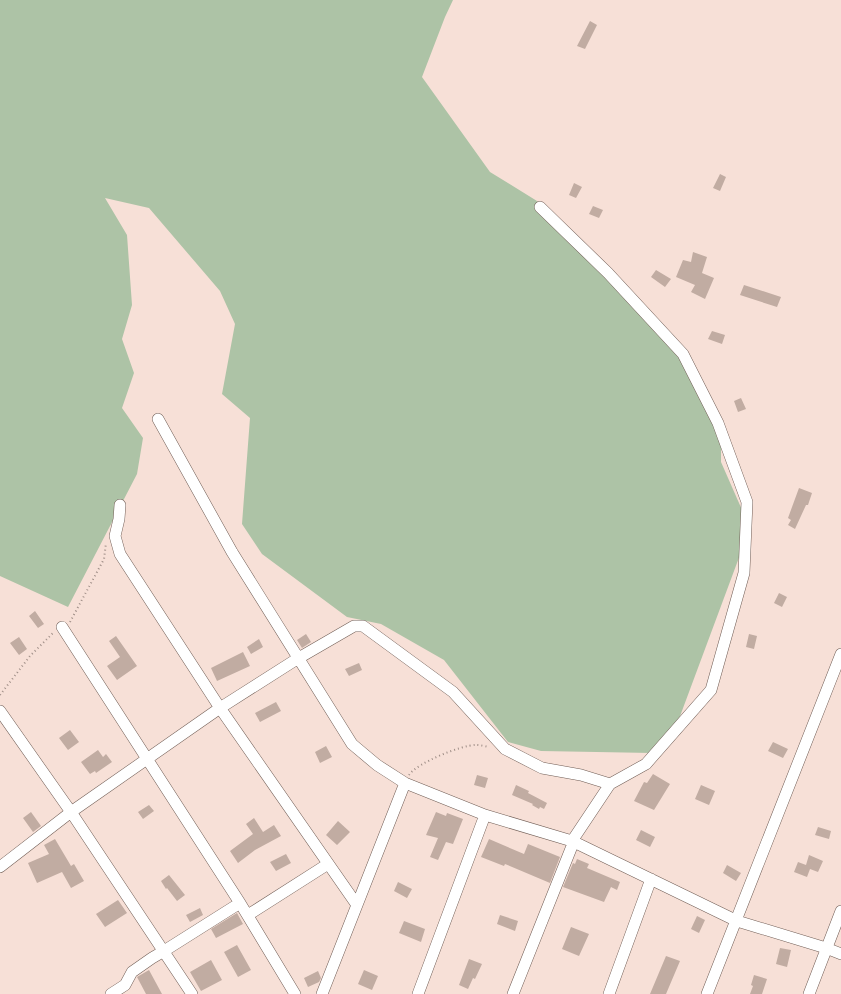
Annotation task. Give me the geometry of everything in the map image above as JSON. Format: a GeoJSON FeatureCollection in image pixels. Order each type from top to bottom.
{"type":"FeatureCollection","features":[{"type":"Feature","properties":{"kind":"street"},"geometry":{"type":"LineString","coordinates":[[513,994],[573,841],[610,784],[646,764],[712,690],[744,573],[747,502],[718,422],[683,354],[608,273],[540,207]]}},
{"type":"Feature","properties":{"kind":"street"},"geometry":{"type":"LineString","coordinates":[[158,419],[232,552],[298,659],[352,744],[377,765],[405,783],[485,815],[573,841],[737,921],[841,954]]}},
{"type":"Feature","properties":{"kind":"street"},"geometry":{"type":"LineString","coordinates":[[120,505],[119,519],[115,536],[120,554],[220,708],[357,906]]}},
{"type":"Feature","properties":{"kind":"street"},"geometry":{"type":"LineString","coordinates":[[0,867],[71,812],[220,708],[354,626],[363,626],[453,692],[505,749],[542,768],[610,784]]}},
{"type":"Feature","properties":{"kind":"street"},"geometry":{"type":"LineString","coordinates":[[62,627],[248,915],[295,994]]}},
{"type":"Feature","properties":{"kind":"street"},"geometry":{"type":"LineString","coordinates":[[708,994],[841,654]]}},
{"type":"Feature","properties":{"kind":"street"},"geometry":{"type":"LineString","coordinates":[[0,711],[71,812],[192,994]]}},
{"type":"Feature","properties":{"kind":"street"},"geometry":{"type":"LineString","coordinates":[[322,994],[405,783]]}},
{"type":"Feature","properties":{"kind":"street"},"geometry":{"type":"LineString","coordinates":[[418,994],[485,815]]}},
{"type":"Feature","properties":{"kind":"street"},"geometry":{"type":"LineString","coordinates":[[248,915],[328,864]]}},
{"type":"Feature","properties":{"kind":"street"},"geometry":{"type":"LineString","coordinates":[[609,994],[652,879]]}},
{"type":"Feature","properties":{"kind":"street"},"geometry":{"type":"LineString","coordinates":[[111,994],[124,985],[132,972],[240,903]]}},
{"type":"Feature","properties":{"kind":"street"},"geometry":{"type":"LineString","coordinates":[[809,994],[841,911]]}},
{"type":"Feature","properties":{"kind":"path"},"geometry":{"type":"LineString","coordinates":[[0,695],[30,656],[53,632],[70,622],[104,559],[107,537]]}},
{"type":"Feature","properties":{"kind":"path"},"geometry":{"type":"LineString","coordinates":[[405,783],[410,773],[418,767],[451,751],[476,745],[505,749]]}},
{"type":"Feature","properties":{"kind":"green space"},"geometry":{"type":"Polygon","coordinates":[[[0,0],[453,0],[422,77],[490,172],[537,201],[673,335],[721,434],[721,462],[750,528],[676,727],[652,753],[541,751],[508,742],[444,660],[381,624],[347,617],[262,554],[242,524],[250,418],[222,394],[235,324],[220,291],[149,208],[105,198],[127,235],[132,305],[122,339],[134,373],[122,408],[143,438],[137,474],[68,607],[0,576],[0,0]]]}},
{"type":"Feature","properties":{"kind":"building"},"geometry":{"type":"Polygon","coordinates":[[[590,21],[597,25],[585,49],[577,46],[590,21]]]}},
{"type":"Feature","properties":{"kind":"building"},"geometry":{"type":"Polygon","coordinates":[[[720,174],[726,177],[720,191],[713,188],[720,174]]]}},
{"type":"Feature","properties":{"kind":"building"},"geometry":{"type":"Polygon","coordinates":[[[574,183],[582,187],[576,198],[569,195],[574,183]]]}},
{"type":"Feature","properties":{"kind":"building"},"geometry":{"type":"Polygon","coordinates":[[[593,206],[603,210],[599,218],[589,214],[593,206]]]}},
{"type":"Feature","properties":{"kind":"building"},"geometry":{"type":"Polygon","coordinates":[[[693,252],[707,257],[702,273],[714,278],[705,299],[691,292],[695,285],[676,277],[683,260],[691,262],[693,252]]]}},
{"type":"Feature","properties":{"kind":"building"},"geometry":{"type":"Polygon","coordinates":[[[656,270],[671,279],[665,287],[651,277],[656,270]]]}},
{"type":"Feature","properties":{"kind":"building"},"geometry":{"type":"Polygon","coordinates":[[[744,285],[781,297],[777,307],[740,295],[744,285]]]}},
{"type":"Feature","properties":{"kind":"building"},"geometry":{"type":"Polygon","coordinates":[[[712,331],[725,335],[722,344],[708,339],[712,331]]]}},
{"type":"Feature","properties":{"kind":"building"},"geometry":{"type":"Polygon","coordinates":[[[741,398],[746,409],[738,412],[734,401],[741,398]]]}},
{"type":"Feature","properties":{"kind":"building"},"geometry":{"type":"Polygon","coordinates":[[[799,488],[812,493],[808,505],[806,505],[795,529],[788,525],[791,520],[788,518],[799,488]]]}},
{"type":"Feature","properties":{"kind":"building"},"geometry":{"type":"Polygon","coordinates":[[[779,593],[787,597],[782,607],[774,603],[779,593]]]}},
{"type":"Feature","properties":{"kind":"building"},"geometry":{"type":"Polygon","coordinates":[[[35,611],[44,624],[38,628],[29,616],[35,611]]]}},
{"type":"Feature","properties":{"kind":"building"},"geometry":{"type":"Polygon","coordinates":[[[306,634],[311,642],[302,648],[297,640],[306,634]]]}},
{"type":"Feature","properties":{"kind":"building"},"geometry":{"type":"Polygon","coordinates":[[[749,634],[757,636],[754,649],[746,647],[749,634]]]}},
{"type":"Feature","properties":{"kind":"building"},"geometry":{"type":"Polygon","coordinates":[[[116,636],[137,666],[117,680],[107,666],[120,657],[109,641],[116,636]]]}},
{"type":"Feature","properties":{"kind":"building"},"geometry":{"type":"Polygon","coordinates":[[[19,637],[27,649],[19,655],[10,643],[19,637]]]}},
{"type":"Feature","properties":{"kind":"building"},"geometry":{"type":"Polygon","coordinates":[[[259,639],[263,647],[251,654],[247,647],[259,639]]]}},
{"type":"Feature","properties":{"kind":"building"},"geometry":{"type":"Polygon","coordinates":[[[243,652],[250,666],[217,681],[211,668],[243,652]]]}},
{"type":"Feature","properties":{"kind":"building"},"geometry":{"type":"Polygon","coordinates":[[[359,663],[362,670],[349,676],[345,669],[359,663]]]}},
{"type":"Feature","properties":{"kind":"building"},"geometry":{"type":"Polygon","coordinates":[[[276,702],[281,711],[260,722],[255,713],[276,702]]]}},
{"type":"Feature","properties":{"kind":"building"},"geometry":{"type":"Polygon","coordinates":[[[70,730],[79,742],[68,750],[59,738],[70,730]]]}},
{"type":"Feature","properties":{"kind":"building"},"geometry":{"type":"Polygon","coordinates":[[[773,742],[788,749],[783,758],[768,751],[773,742]]]}},
{"type":"Feature","properties":{"kind":"building"},"geometry":{"type":"Polygon","coordinates":[[[326,746],[332,757],[320,763],[315,752],[326,746]]]}},
{"type":"Feature","properties":{"kind":"building"},"geometry":{"type":"Polygon","coordinates":[[[98,750],[103,757],[106,754],[112,762],[96,773],[95,771],[90,774],[81,762],[98,750]]]}},
{"type":"Feature","properties":{"kind":"building"},"geometry":{"type":"Polygon","coordinates":[[[653,774],[670,784],[654,810],[634,801],[644,782],[647,783],[653,774]]]}},
{"type":"Feature","properties":{"kind":"building"},"geometry":{"type":"Polygon","coordinates":[[[477,775],[488,778],[485,788],[474,785],[477,775]]]}},
{"type":"Feature","properties":{"kind":"building"},"geometry":{"type":"Polygon","coordinates":[[[516,785],[529,791],[528,793],[547,803],[544,809],[540,807],[539,809],[532,805],[533,804],[512,795],[516,785]]]}},
{"type":"Feature","properties":{"kind":"building"},"geometry":{"type":"Polygon","coordinates":[[[701,785],[715,791],[709,805],[695,799],[701,785]]]}},
{"type":"Feature","properties":{"kind":"building"},"geometry":{"type":"Polygon","coordinates":[[[149,805],[154,811],[143,819],[138,812],[149,805]]]}},
{"type":"Feature","properties":{"kind":"building"},"geometry":{"type":"Polygon","coordinates":[[[31,812],[41,826],[33,832],[23,818],[31,812]]]}},
{"type":"Feature","properties":{"kind":"building"},"geometry":{"type":"Polygon","coordinates":[[[436,812],[446,816],[447,813],[463,819],[453,844],[446,842],[438,860],[430,857],[438,838],[426,835],[436,812]]]}},
{"type":"Feature","properties":{"kind":"building"},"geometry":{"type":"Polygon","coordinates":[[[254,818],[263,832],[274,825],[281,836],[255,850],[238,863],[230,851],[253,834],[246,824],[254,818]]]}},
{"type":"Feature","properties":{"kind":"building"},"geometry":{"type":"Polygon","coordinates":[[[338,821],[350,832],[337,845],[326,835],[338,821]]]}},
{"type":"Feature","properties":{"kind":"building"},"geometry":{"type":"Polygon","coordinates":[[[818,827],[831,831],[829,839],[815,835],[818,827]]]}},
{"type":"Feature","properties":{"kind":"building"},"geometry":{"type":"Polygon","coordinates":[[[641,830],[655,837],[650,847],[636,840],[641,830]]]}},
{"type":"Feature","properties":{"kind":"building"},"geometry":{"type":"Polygon","coordinates":[[[55,839],[71,866],[74,864],[84,881],[71,888],[62,872],[37,883],[28,863],[49,854],[44,845],[55,839]]]}},
{"type":"Feature","properties":{"kind":"building"},"geometry":{"type":"Polygon","coordinates":[[[489,839],[524,854],[528,844],[560,857],[550,883],[505,864],[504,866],[481,857],[489,839]]]}},
{"type":"Feature","properties":{"kind":"building"},"geometry":{"type":"Polygon","coordinates":[[[286,854],[291,863],[276,871],[270,862],[286,854]]]}},
{"type":"Feature","properties":{"kind":"building"},"geometry":{"type":"Polygon","coordinates":[[[809,855],[823,861],[818,872],[810,869],[807,877],[794,872],[798,862],[806,865],[809,855]]]}},
{"type":"Feature","properties":{"kind":"building"},"geometry":{"type":"Polygon","coordinates":[[[577,859],[589,864],[587,868],[620,882],[617,890],[611,887],[604,902],[563,887],[573,863],[575,864],[577,859]]]}},
{"type":"Feature","properties":{"kind":"building"},"geometry":{"type":"Polygon","coordinates":[[[727,865],[741,873],[736,881],[723,873],[727,865]]]}},
{"type":"Feature","properties":{"kind":"building"},"geometry":{"type":"Polygon","coordinates":[[[169,875],[185,895],[177,901],[161,881],[169,875]]]}},
{"type":"Feature","properties":{"kind":"building"},"geometry":{"type":"Polygon","coordinates":[[[398,882],[412,889],[407,898],[394,891],[398,882]]]}},
{"type":"Feature","properties":{"kind":"building"},"geometry":{"type":"Polygon","coordinates":[[[118,900],[127,913],[105,927],[96,914],[118,900]]]}},
{"type":"Feature","properties":{"kind":"building"},"geometry":{"type":"Polygon","coordinates":[[[200,908],[203,915],[190,922],[186,915],[200,908]]]}},
{"type":"Feature","properties":{"kind":"building"},"geometry":{"type":"Polygon","coordinates":[[[237,913],[243,924],[216,938],[211,929],[237,913]]]}},
{"type":"Feature","properties":{"kind":"building"},"geometry":{"type":"Polygon","coordinates":[[[500,915],[518,921],[515,931],[497,924],[500,915]]]}},
{"type":"Feature","properties":{"kind":"building"},"geometry":{"type":"Polygon","coordinates":[[[697,916],[705,920],[699,933],[691,929],[697,916]]]}},
{"type":"Feature","properties":{"kind":"building"},"geometry":{"type":"Polygon","coordinates":[[[404,921],[425,929],[421,942],[399,933],[404,921]]]}},
{"type":"Feature","properties":{"kind":"building"},"geometry":{"type":"Polygon","coordinates":[[[571,927],[589,934],[579,956],[562,949],[571,927]]]}},
{"type":"Feature","properties":{"kind":"building"},"geometry":{"type":"Polygon","coordinates":[[[237,945],[251,970],[238,977],[224,952],[237,945]]]}},
{"type":"Feature","properties":{"kind":"building"},"geometry":{"type":"Polygon","coordinates":[[[780,948],[791,950],[787,967],[776,964],[780,948]]]}},
{"type":"Feature","properties":{"kind":"building"},"geometry":{"type":"Polygon","coordinates":[[[666,956],[680,961],[666,994],[650,994],[666,956]]]}},
{"type":"Feature","properties":{"kind":"building"},"geometry":{"type":"Polygon","coordinates":[[[469,959],[482,964],[475,979],[473,978],[468,989],[459,985],[469,959]]]}},
{"type":"Feature","properties":{"kind":"building"},"geometry":{"type":"Polygon","coordinates":[[[211,960],[222,980],[201,991],[190,972],[211,960]]]}},
{"type":"Feature","properties":{"kind":"building"},"geometry":{"type":"Polygon","coordinates":[[[149,970],[162,994],[146,994],[137,977],[149,970]]]}},
{"type":"Feature","properties":{"kind":"building"},"geometry":{"type":"Polygon","coordinates":[[[364,970],[378,976],[372,990],[358,984],[364,970]]]}},
{"type":"Feature","properties":{"kind":"building"},"geometry":{"type":"Polygon","coordinates":[[[318,971],[321,978],[319,982],[308,987],[304,978],[318,971]]]}},
{"type":"Feature","properties":{"kind":"building"},"geometry":{"type":"Polygon","coordinates":[[[754,975],[767,979],[762,994],[750,994],[753,986],[751,985],[754,975]]]}}]}
